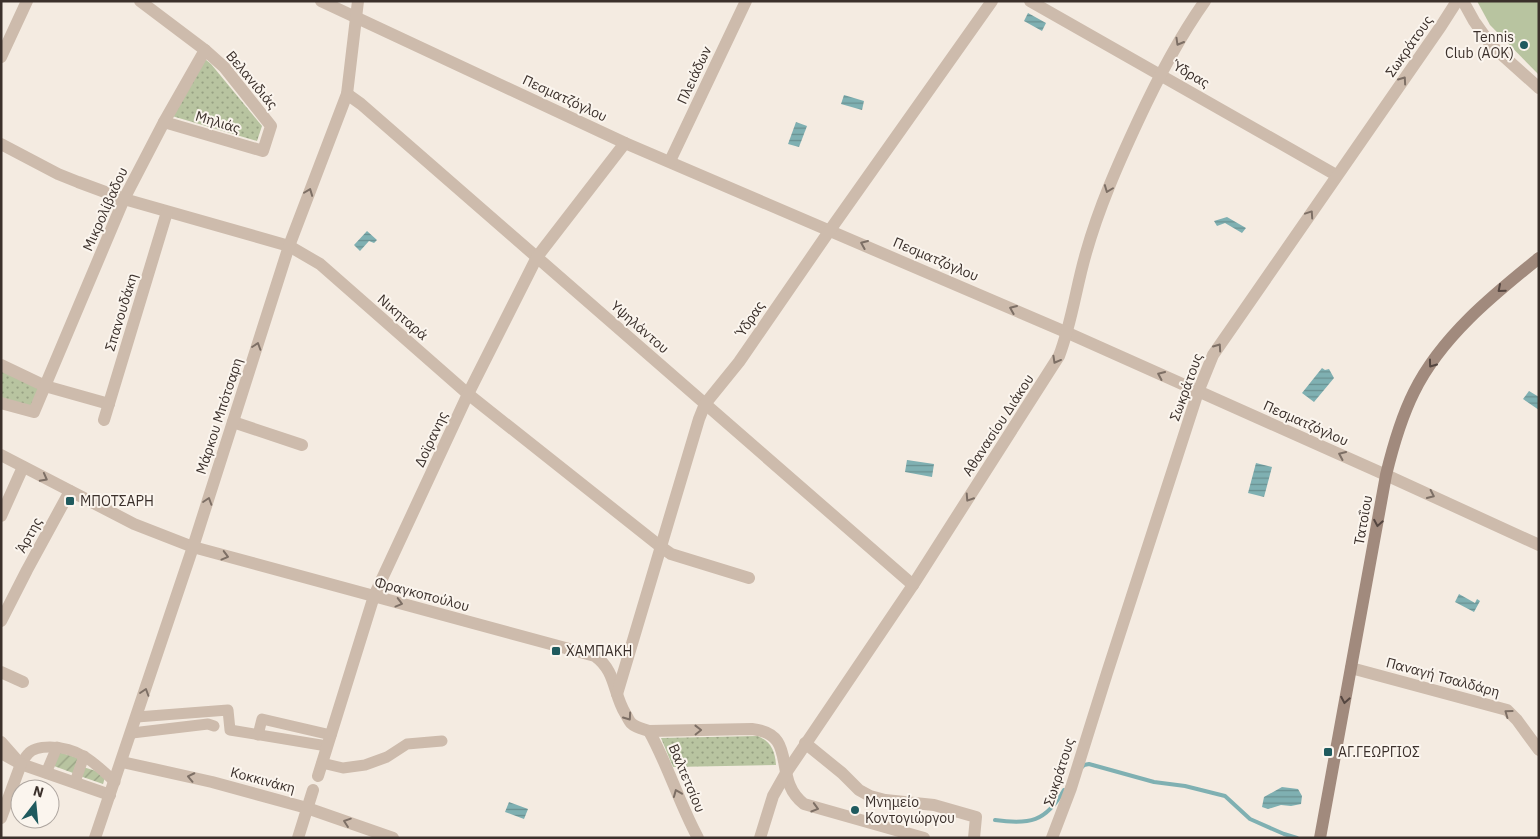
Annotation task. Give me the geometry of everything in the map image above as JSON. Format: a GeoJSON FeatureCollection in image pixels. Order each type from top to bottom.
{"type":"FeatureCollection","features":[{"type":"Feature","properties":{"kind":"main road","name":"Τατοΐου"},"geometry":{"type":"LineString","coordinates":[[1320,835],[1386,475],[1404,414],[1415,390],[1434,361],[1461,328],[1489,300],[1539,258]]}},
{"type":"Feature","properties":{"kind":"street"},"geometry":{"type":"LineString","coordinates":[[1,57],[26,1]]}},
{"type":"Feature","properties":{"kind":"street","name":"Βελανιδιάς"},"geometry":{"type":"LineString","coordinates":[[140,1],[205,50],[224,67],[271,126],[263,151]]}},
{"type":"Feature","properties":{"kind":"street","name":"Πεσματζόγλου"},"geometry":{"type":"LineString","coordinates":[[321,1],[625,143],[1068,333],[1539,545]]}},
{"type":"Feature","properties":{"kind":"street","name":"Μάρκου Μπότσαρη"},"geometry":{"type":"LineString","coordinates":[[96,838],[193,547],[288,246],[347,94],[358,1]]}},
{"type":"Feature","properties":{"kind":"street","name":"Πλειάδων"},"geometry":{"type":"LineString","coordinates":[[670,161],[746,1]]}},
{"type":"Feature","properties":{"kind":"street","name":"Ύδρας"},"geometry":{"type":"LineString","coordinates":[[617,694],[705,404],[739,362],[992,1]]}},
{"type":"Feature","properties":{"kind":"street","name":"Ύδρας"},"geometry":{"type":"LineString","coordinates":[[1030,1],[1336,175]]}},
{"type":"Feature","properties":{"kind":"street","name":"Αθανασίου Διάκου"},"geometry":{"type":"LineString","coordinates":[[760,838],[773,796],[805,743],[913,585],[1042,386],[1059,356],[1068,333],[1085,254],[1113,176],[1160,74],[1204,1]]}},
{"type":"Feature","properties":{"kind":"street","name":"Σωκράτους"},"geometry":{"type":"LineString","coordinates":[[1052,838],[1071,788],[1198,392],[1213,355],[1457,1]]}},
{"type":"Feature","properties":{"kind":"street"},"geometry":{"type":"LineString","coordinates":[[1463,1],[1491,45],[1539,88]]}},
{"type":"Feature","properties":{"kind":"street","name":"Μικρολίβαδου"},"geometry":{"type":"LineString","coordinates":[[1,403],[34,412],[124,199],[164,122],[205,50]]}},
{"type":"Feature","properties":{"kind":"street","name":"Υψηλάντου"},"geometry":{"type":"LineString","coordinates":[[347,94],[361,104],[913,585]]}},
{"type":"Feature","properties":{"kind":"street","name":"Μηλιάς"},"geometry":{"type":"LineString","coordinates":[[164,122],[263,151]]}},
{"type":"Feature","properties":{"kind":"street","name":"Δοϊρανης"},"geometry":{"type":"LineString","coordinates":[[318,776],[374,596],[468,394],[537,257],[625,143]]}},
{"type":"Feature","properties":{"kind":"street","name":"Νικηταρά"},"geometry":{"type":"LineString","coordinates":[[1,144],[58,174],[124,199],[288,246],[320,264],[468,394],[670,554],[749,578]]}},
{"type":"Feature","properties":{"kind":"street","name":"Σπανουδάκη"},"geometry":{"type":"LineString","coordinates":[[104,420],[167,212]]}},
{"type":"Feature","properties":{"kind":"street"},"geometry":{"type":"LineString","coordinates":[[1,365],[45,386],[109,404]]}},
{"type":"Feature","properties":{"kind":"street"},"geometry":{"type":"LineString","coordinates":[[233,422],[302,445]]}},
{"type":"Feature","properties":{"kind":"street","name":"Φραγκοπούλου"},"geometry":{"type":"LineString","coordinates":[[1,455],[134,524],[193,547],[595,656],[610,671],[621,706],[631,723],[650,731]]}},
{"type":"Feature","properties":{"kind":"street"},"geometry":{"type":"LineString","coordinates":[[1,516],[23,467]]}},
{"type":"Feature","properties":{"kind":"street","name":"Άρτης"},"geometry":{"type":"LineString","coordinates":[[1,621],[70,491]]}},
{"type":"Feature","properties":{"kind":"street","name":"Παναγή Τσαλδάρη"},"geometry":{"type":"LineString","coordinates":[[1351,668],[1507,710],[1517,720],[1539,750]]}},
{"type":"Feature","properties":{"kind":"street"},"geometry":{"type":"LineString","coordinates":[[1,672],[24,682]]}},
{"type":"Feature","properties":{"kind":"street"},"geometry":{"type":"LineString","coordinates":[[137,717],[228,710],[230,730],[258,735],[329,741]]}},
{"type":"Feature","properties":{"kind":"street"},"geometry":{"type":"LineString","coordinates":[[258,735],[262,719],[329,741]]}},
{"type":"Feature","properties":{"kind":"street"},"geometry":{"type":"LineString","coordinates":[[132,733],[208,724],[214,726]]}},
{"type":"Feature","properties":{"kind":"street"},"geometry":{"type":"LineString","coordinates":[[650,731],[764,730],[774,736],[780,745],[790,790],[804,804],[924,838]]}},
{"type":"Feature","properties":{"kind":"street","name":"Βαλτετσίου"},"geometry":{"type":"LineString","coordinates":[[650,731],[698,838]]}},
{"type":"Feature","properties":{"kind":"street"},"geometry":{"type":"LineString","coordinates":[[322,763],[343,768],[364,765],[387,757],[407,744],[442,740]]}},
{"type":"Feature","properties":{"kind":"street"},"geometry":{"type":"LineString","coordinates":[[1,742],[21,764]]}},
{"type":"Feature","properties":{"kind":"street"},"geometry":{"type":"LineString","coordinates":[[805,743],[842,773],[859,790],[870,796],[885,800],[934,805],[976,817],[974,838]]}},
{"type":"Feature","properties":{"kind":"street"},"geometry":{"type":"LineString","coordinates":[[46,773],[57,747]]}},
{"type":"Feature","properties":{"kind":"street"},"geometry":{"type":"LineString","coordinates":[[1,818],[21,764],[28,754],[36,749],[65,748],[84,756],[96,764],[115,782]]}},
{"type":"Feature","properties":{"kind":"street"},"geometry":{"type":"LineString","coordinates":[[1,754],[21,764],[110,795]]}},
{"type":"Feature","properties":{"kind":"street"},"geometry":{"type":"LineString","coordinates":[[75,782],[84,756]]}},
{"type":"Feature","properties":{"kind":"street","name":"Κοκκινάκη"},"geometry":{"type":"LineString","coordinates":[[122,762],[212,782],[307,808],[393,838]]}},
{"type":"Feature","properties":{"kind":"street"},"geometry":{"type":"LineString","coordinates":[[298,838],[313,790]]}},
{"type":"Feature","properties":{"kind":"green space","name":"Tennis Club (AOK)"},"geometry":{"type":"Polygon","coordinates":[[[1477,1],[1539,1],[1539,75],[1490,25],[1477,1]]]}},
{"type":"Feature","properties":{"kind":"green space"},"geometry":{"type":"Polygon","coordinates":[[[205,59],[262,126],[257,141],[172,116],[205,59]]]}},
{"type":"Feature","properties":{"kind":"green space"},"geometry":{"type":"Polygon","coordinates":[[[1,370],[40,388],[33,407],[1,399],[1,370]]]}},
{"type":"Feature","properties":{"kind":"green space"},"geometry":{"type":"Polygon","coordinates":[[[758,736],[766,741],[771,748],[775,755],[776,765],[673,767],[661,738],[758,736]]]}},
{"type":"Feature","properties":{"kind":"green space"},"geometry":{"type":"Polygon","coordinates":[[[59,752],[78,758],[73,773],[54,766],[59,752]]]}},
{"type":"Feature","properties":{"kind":"green space"},"geometry":{"type":"Polygon","coordinates":[[[83,767],[106,774],[103,784],[80,776],[83,767]]]}},
{"type":"Feature","properties":{"kind":"water"},"geometry":{"type":"Polygon","coordinates":[[[1028,13],[1046,23],[1042,31],[1024,21],[1028,13]]]}},
{"type":"Feature","properties":{"kind":"water"},"geometry":{"type":"Polygon","coordinates":[[[844,95],[864,101],[862,110],[841,104],[844,95]]]}},
{"type":"Feature","properties":{"kind":"water"},"geometry":{"type":"Polygon","coordinates":[[[796,122],[807,126],[799,147],[788,144],[796,122]]]}},
{"type":"Feature","properties":{"kind":"water"},"geometry":{"type":"Polygon","coordinates":[[[1227,217],[1246,228],[1242,233],[1225,223],[1217,226],[1214,221],[1227,217]]]}},
{"type":"Feature","properties":{"kind":"water"},"geometry":{"type":"Polygon","coordinates":[[[367,231],[377,240],[374,243],[369,241],[360,251],[354,245],[367,231]]]}},
{"type":"Feature","properties":{"kind":"water"},"geometry":{"type":"Polygon","coordinates":[[[1322,368],[1325,370],[1329,369],[1334,378],[1314,402],[1302,393],[1322,368]]]}},
{"type":"Feature","properties":{"kind":"water"},"geometry":{"type":"Polygon","coordinates":[[[1529,391],[1539,397],[1539,410],[1523,399],[1529,391]]]}},
{"type":"Feature","properties":{"kind":"water"},"geometry":{"type":"Polygon","coordinates":[[[907,460],[934,464],[932,477],[905,472],[907,460]]]}},
{"type":"Feature","properties":{"kind":"water"},"geometry":{"type":"Polygon","coordinates":[[[1256,463],[1272,467],[1264,497],[1248,493],[1256,463]]]}},
{"type":"Feature","properties":{"kind":"water"},"geometry":{"type":"Polygon","coordinates":[[[1459,594],[1475,603],[1477,599],[1480,601],[1474,612],[1455,602],[1459,594]]]}},
{"type":"Feature","properties":{"kind":"water"},"geometry":{"type":"Polygon","coordinates":[[[1282,787],[1298,789],[1302,796],[1301,804],[1281,805],[1268,809],[1262,807],[1264,797],[1282,787]]]}},
{"type":"Feature","properties":{"kind":"water"},"geometry":{"type":"Polygon","coordinates":[[[509,802],[528,809],[524,819],[505,812],[509,802]]]}},
{"type":"Feature","properties":{"kind":"waterway"},"geometry":{"type":"LineString","coordinates":[[1082,767],[1089,764],[1154,782],[1185,786],[1225,796],[1250,819],[1297,838]]}},
{"type":"Feature","properties":{"kind":"waterway"},"geometry":{"type":"LineString","coordinates":[[995,820],[1018,822],[1036,819],[1050,809],[1064,790]]}},
{"type":"Feature","properties":{"kind":"place","name":"Tennis Club (AOK)"},"geometry":{"type":"Point","coordinates":[1524,45]}},
{"type":"Feature","properties":{"kind":"place","name":"ΜΠΟΤΣΑΡΗ"},"geometry":{"type":"Point","coordinates":[70,501]}},
{"type":"Feature","properties":{"kind":"place","name":"ΧΑΜΠΑΚΗ"},"geometry":{"type":"Point","coordinates":[556,651]}},
{"type":"Feature","properties":{"kind":"place","name":"ΑΓ.ΓΕΩΡΓΙΟΣ"},"geometry":{"type":"Point","coordinates":[1328,752]}},
{"type":"Feature","properties":{"kind":"place","name":"Μνημείο Κοντογιώργου"},"geometry":{"type":"Point","coordinates":[855,810]}}]}
